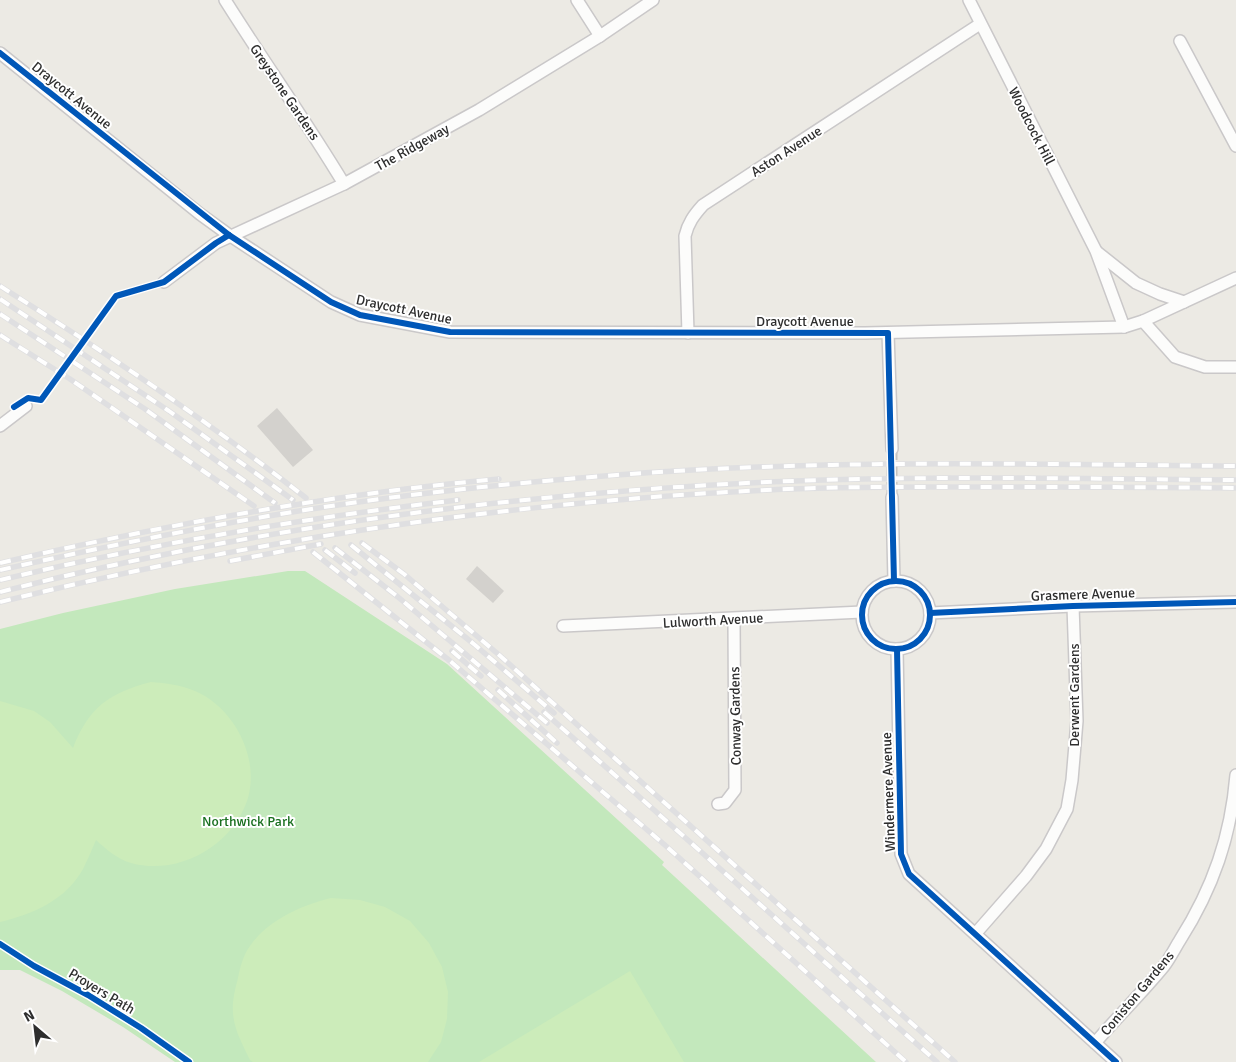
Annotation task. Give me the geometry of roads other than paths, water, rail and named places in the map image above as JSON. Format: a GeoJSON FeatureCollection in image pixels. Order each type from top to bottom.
{"type":"FeatureCollection","features":[{"type":"Feature","properties":{"kind":"street","name":"Greystone Gardens"},"geometry":{"type":"LineString","coordinates":[[225,0],[344,184]]}},
{"type":"Feature","properties":{"kind":"street"},"geometry":{"type":"LineString","coordinates":[[577,0],[600,36]]}},
{"type":"Feature","properties":{"kind":"street","name":"The Ridgeway"},"geometry":{"type":"LineString","coordinates":[[164,282],[216,242],[344,184],[479,110],[600,36],[653,0]]}},
{"type":"Feature","properties":{"kind":"street","name":"Woodcock Hill"},"geometry":{"type":"LineString","coordinates":[[969,0],[1096,251],[1124,327]]}},
{"type":"Feature","properties":{"kind":"street","name":"Aston Avenue"},"geometry":{"type":"LineString","coordinates":[[688,333],[685,236],[688,224],[703,205],[980,24]]}},
{"type":"Feature","properties":{"kind":"street"},"geometry":{"type":"LineString","coordinates":[[1180,41],[1236,146]]}},
{"type":"Feature","properties":{"kind":"street","name":"Draycott Avenue"},"geometry":{"type":"LineString","coordinates":[[0,53],[200,214],[331,302],[360,315],[450,332],[888,333],[1124,327]]}},
{"type":"Feature","properties":{"kind":"street","name":"Woodcock Hill"},"geometry":{"type":"LineString","coordinates":[[1096,251],[1136,283],[1184,302]]}},
{"type":"Feature","properties":{"kind":"street"},"geometry":{"type":"LineString","coordinates":[[1124,327],[1143,321],[1236,278]]}},
{"type":"Feature","properties":{"kind":"street"},"geometry":{"type":"LineString","coordinates":[[1143,321],[1175,358],[1205,367],[1236,367]]}},
{"type":"Feature","properties":{"kind":"street"},"geometry":{"type":"LineString","coordinates":[[888,333],[892,449]]}},
{"type":"Feature","properties":{"kind":"street"},"geometry":{"type":"LineString","coordinates":[[0,426],[26,406]]}},
{"type":"Feature","properties":{"kind":"street"},"geometry":{"type":"LineString","coordinates":[[892,497],[894,581]]}},
{"type":"Feature","properties":{"kind":"street"},"geometry":{"type":"LineString","coordinates":[[894,581],[906,582],[917,588],[925,597],[930,613],[929,624],[924,635],[915,643],[897,649],[885,647],[875,642],[867,633],[862,612],[864,603],[870,593],[879,586],[894,581]]}},
{"type":"Feature","properties":{"kind":"street","name":"Grasmere Avenue"},"geometry":{"type":"LineString","coordinates":[[930,613],[1073,606],[1236,602]]}},
{"type":"Feature","properties":{"kind":"street","name":"Derwent Gardens"},"geometry":{"type":"LineString","coordinates":[[976,934],[1031,869],[1046,848],[1067,810],[1072,780],[1077,720],[1073,606]]}},
{"type":"Feature","properties":{"kind":"street","name":"Lulworth Avenue"},"geometry":{"type":"LineString","coordinates":[[563,626],[862,612]]}},
{"type":"Feature","properties":{"kind":"street","name":"Conway Gardens"},"geometry":{"type":"LineString","coordinates":[[718,804],[725,802],[735,790],[734,619]]}},
{"type":"Feature","properties":{"kind":"street","name":"Windermere Avenue"},"geometry":{"type":"LineString","coordinates":[[897,649],[901,854],[909,874],[1116,1062]]}},
{"type":"Feature","properties":{"kind":"street","name":"Coniston Gardens"},"geometry":{"type":"LineString","coordinates":[[1095,1043],[1165,965],[1206,894],[1229,829],[1236,775]]}},
{"type":"Feature","properties":{"kind":"tunnel"},"geometry":{"type":"LineString","coordinates":[[892,449],[892,497]]}},
{"type":"Feature","properties":{"kind":"railway"},"geometry":{"type":"LineString","coordinates":[[0,286],[156,388],[269,469],[306,498]]}},
{"type":"Feature","properties":{"kind":"railway"},"geometry":{"type":"LineString","coordinates":[[0,299],[169,411],[293,500]]}},
{"type":"Feature","properties":{"kind":"railway"},"geometry":{"type":"LineString","coordinates":[[0,314],[145,409],[275,503]]}},
{"type":"Feature","properties":{"kind":"railway"},"geometry":{"type":"LineString","coordinates":[[0,335],[70,379],[254,506]]}},
{"type":"Feature","properties":{"kind":"railway"},"geometry":{"type":"LineString","coordinates":[[0,570],[160,536],[302,510],[437,492],[617,475],[694,470],[849,465],[1236,466]]}},
{"type":"Feature","properties":{"kind":"railway"},"geometry":{"type":"LineString","coordinates":[[0,592],[94,569],[285,532],[380,517],[573,495],[826,480],[1001,478],[1236,480]]}},
{"type":"Feature","properties":{"kind":"railway"},"geometry":{"type":"LineString","coordinates":[[0,563],[248,512],[373,493],[499,479]]}},
{"type":"Feature","properties":{"kind":"railway"},"geometry":{"type":"LineString","coordinates":[[0,602],[94,580],[285,542],[477,514],[574,504],[670,496],[823,488],[1236,488]]}},
{"type":"Feature","properties":{"kind":"railway"},"geometry":{"type":"LineString","coordinates":[[0,580],[228,533],[458,500]]}},
{"type":"Feature","properties":{"kind":"railway"},"geometry":{"type":"LineString","coordinates":[[362,543],[404,574],[498,654],[955,1062]]}},
{"type":"Feature","properties":{"kind":"railway"},"geometry":{"type":"LineString","coordinates":[[230,561],[321,544]]}},
{"type":"Feature","properties":{"kind":"railway"},"geometry":{"type":"LineString","coordinates":[[351,545],[475,645],[554,713]]}},
{"type":"Feature","properties":{"kind":"railway"},"geometry":{"type":"LineString","coordinates":[[335,548],[398,597],[547,723]]}},
{"type":"Feature","properties":{"kind":"railway"},"geometry":{"type":"LineString","coordinates":[[325,550],[355,573]]}},
{"type":"Feature","properties":{"kind":"railway"},"geometry":{"type":"LineString","coordinates":[[313,552],[450,661],[666,846],[906,1062]]}},
{"type":"Feature","properties":{"kind":"railway"},"geometry":{"type":"LineString","coordinates":[[452,651],[481,676]]}},
{"type":"Feature","properties":{"kind":"railway"},"geometry":{"type":"LineString","coordinates":[[498,690],[557,743]]}},
{"type":"Feature","properties":{"kind":"railway"},"geometry":{"type":"LineString","coordinates":[[544,712],[937,1062]]}},
{"type":"Feature","properties":{"kind":"park label","name":"Northwick Park"},"geometry":{"type":"Point","coordinates":[248,821]}}]}
